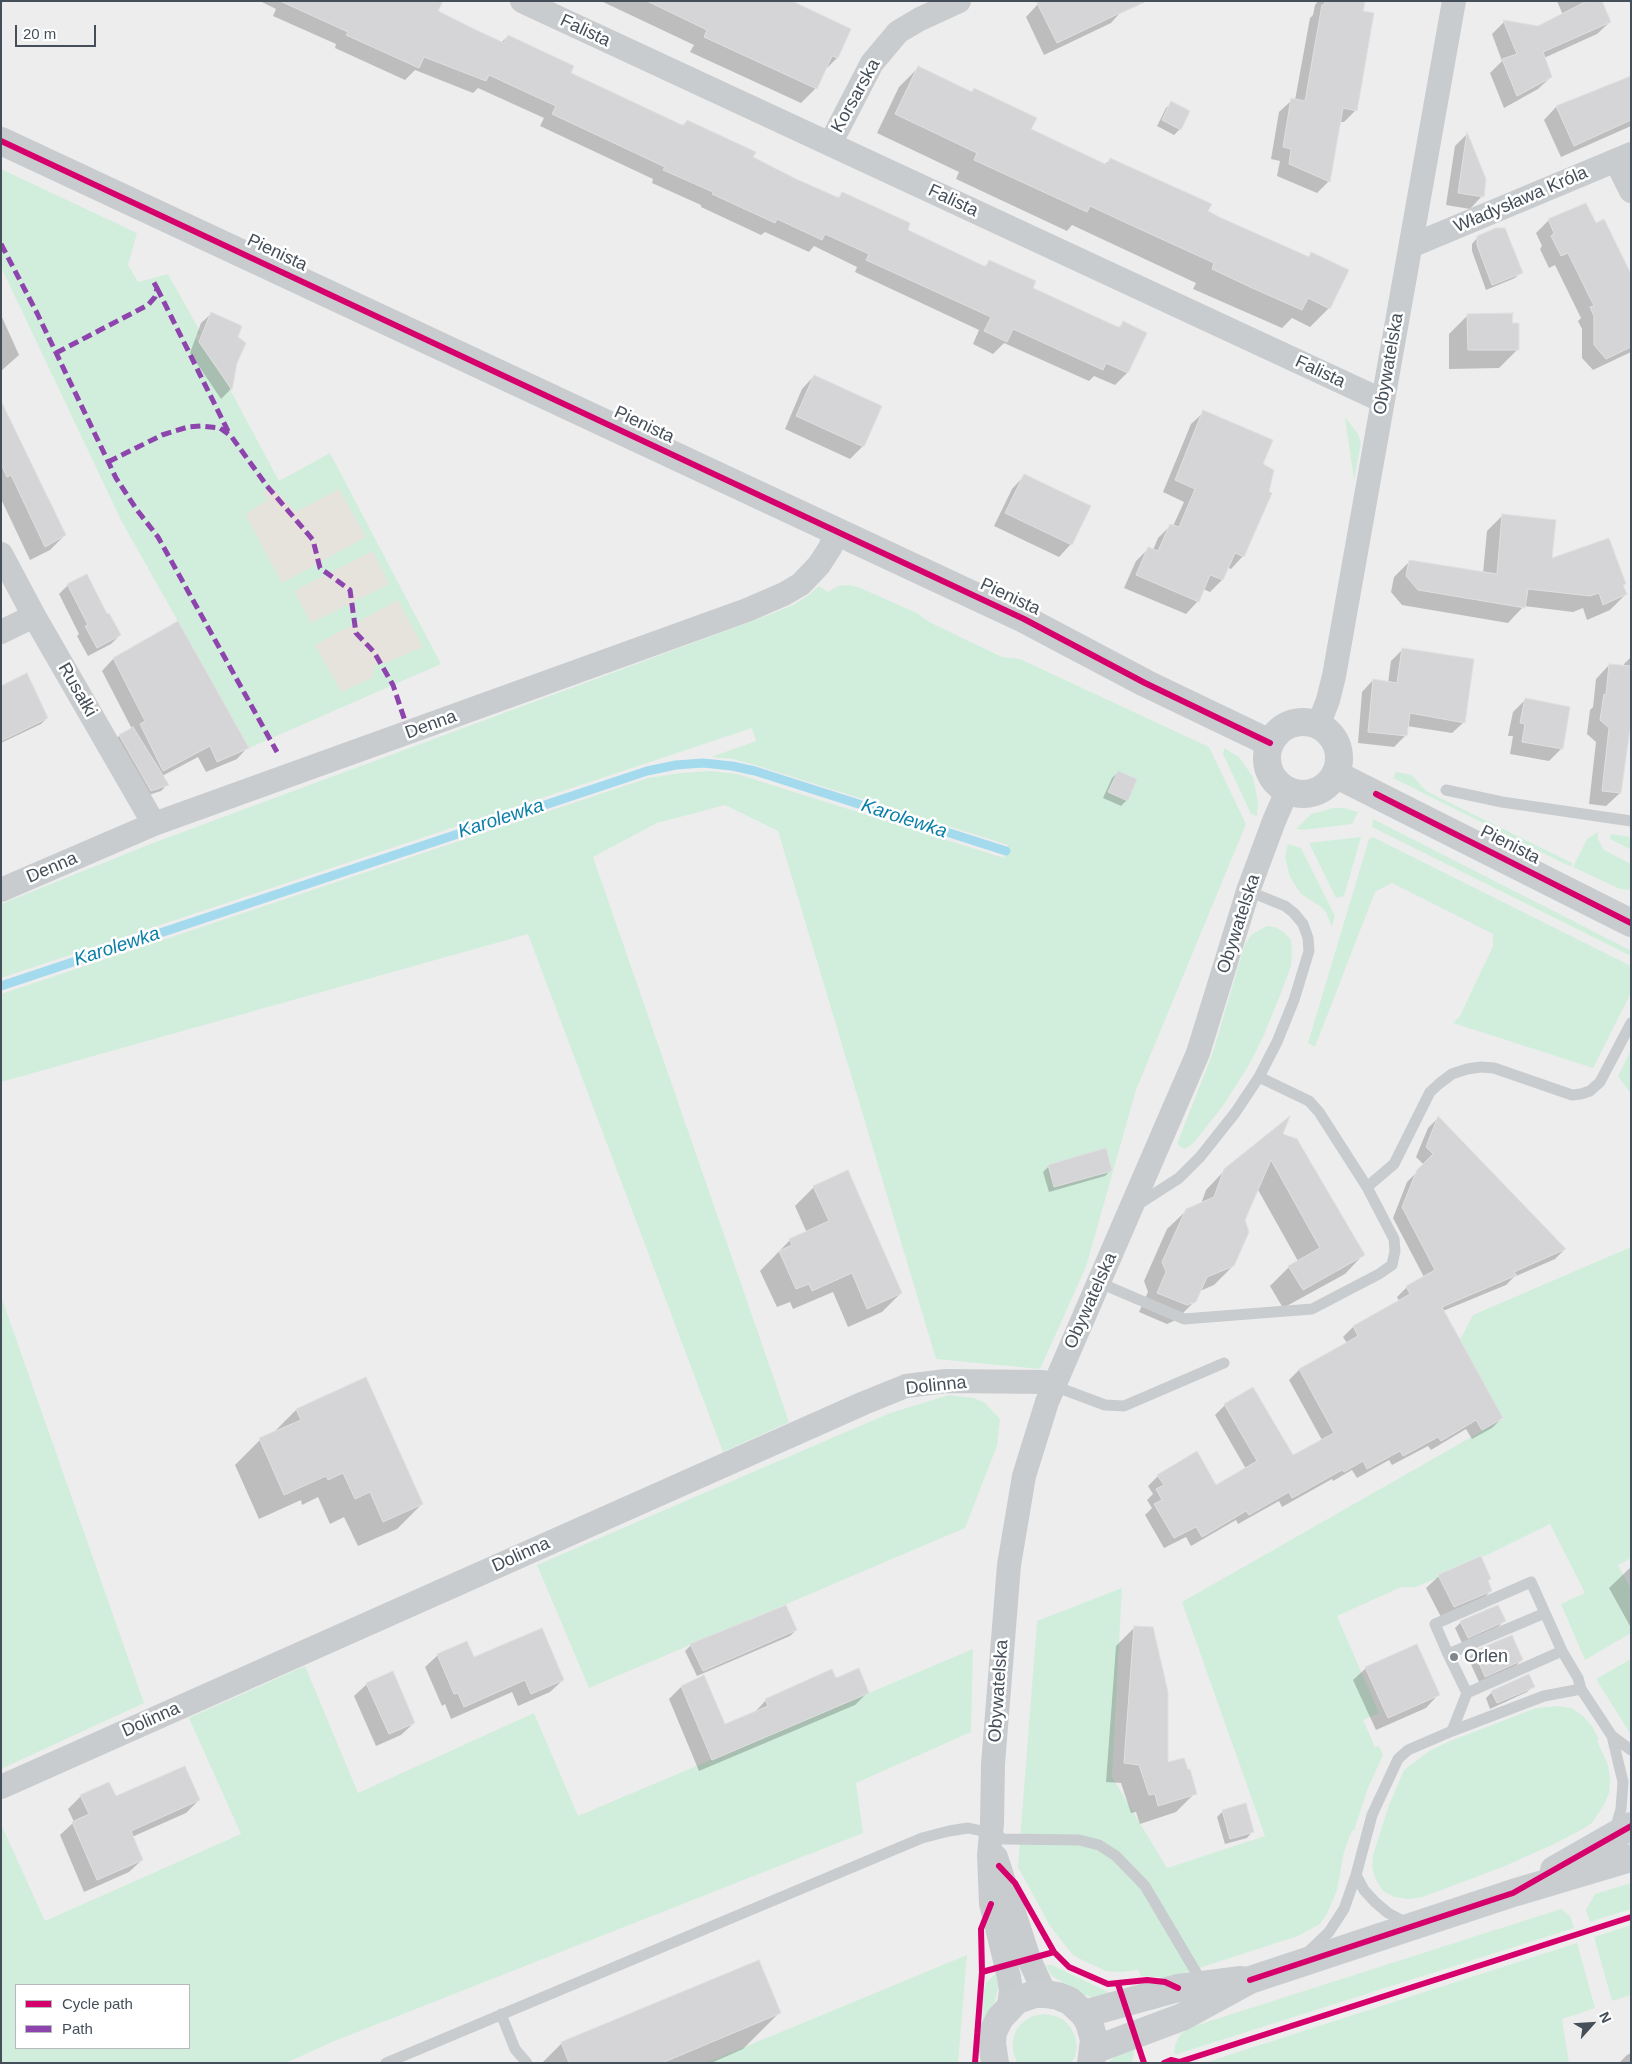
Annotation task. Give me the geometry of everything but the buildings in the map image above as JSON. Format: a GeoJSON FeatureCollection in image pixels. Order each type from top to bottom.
{"type":"FeatureCollection","features":[{"type":"Feature","properties":{"kind":"main road"},"geometry":{"type":"LineString","coordinates":[[995,2063],[992,2042],[993,2032],[1000,2018],[1010,2006],[1025,1997],[1045,1994],[1070,2001],[1084,2014],[1092,2030],[1093,2056],[1182,2016],[1250,1980],[1415,1927],[1513,1893],[1617,1849]]}},
{"type":"Feature","properties":{"kind":"main road"},"geometry":{"type":"LineString","coordinates":[[1084,2014],[1178,1988],[1250,1980]]}},
{"type":"Feature","properties":{"kind":"street","name":"Falista"},"geometry":{"type":"LineString","coordinates":[[522,1],[1383,401]]}},
{"type":"Feature","properties":{"kind":"street","name":"Korsarska"},"geometry":{"type":"LineString","coordinates":[[830,144],[872,63],[898,32],[920,19],[959,1]]}},
{"type":"Feature","properties":{"kind":"street","name":"Obywatelska"},"geometry":{"type":"LineString","coordinates":[[1318,726],[1328,700],[1334,676],[1454,1]]}},
{"type":"Feature","properties":{"kind":"street","name":"Pienista"},"geometry":{"type":"LineString","coordinates":[[1,141],[1024,619],[1145,683],[1270,743]]}},
{"type":"Feature","properties":{"kind":"street","name":"Władysława Króla"},"geometry":{"type":"LineString","coordinates":[[1411,246],[1623,157]]}},
{"type":"Feature","properties":{"kind":"street"},"geometry":{"type":"LineString","coordinates":[[1623,157],[1631,191]]}},
{"type":"Feature","properties":{"kind":"street","name":"Denna"},"geometry":{"type":"LineString","coordinates":[[1,890],[154,824],[747,610],[784,594],[801,584],[820,565],[830,548],[836,532]]}},
{"type":"Feature","properties":{"kind":"street","name":"Rusałki"},"geometry":{"type":"LineString","coordinates":[[1,554],[34,616],[154,824]]}},
{"type":"Feature","properties":{"kind":"street"},"geometry":{"type":"LineString","coordinates":[[1,632],[34,616]]}},
{"type":"Feature","properties":{"kind":"street"},"geometry":{"type":"LineString","coordinates":[[1296,723],[1318,726],[1327,732],[1334,741],[1338,752],[1335,774],[1329,783],[1320,790],[1309,794],[1287,791],[1278,785],[1271,776],[1267,754],[1270,743],[1276,734],[1285,727],[1296,723]]}},
{"type":"Feature","properties":{"kind":"street","name":"Pienista"},"geometry":{"type":"LineString","coordinates":[[1335,774],[1631,922]]}},
{"type":"Feature","properties":{"kind":"street","name":"Obywatelska"},"geometry":{"type":"LineString","coordinates":[[1010,2006],[1011,1990],[1009,1977],[991,1904],[989,1862],[993,1764],[1009,1565],[1024,1476],[1034,1440],[1054,1386],[1198,1054],[1248,891],[1287,791]]}},
{"type":"Feature","properties":{"kind":"street","name":"Dolinna"},"geometry":{"type":"LineString","coordinates":[[1,1787],[906,1386],[946,1381],[1043,1382],[1054,1386]]}},
{"type":"Feature","properties":{"kind":"street","name":"Obywatelska"},"geometry":{"type":"LineString","coordinates":[[991,1833],[996,1855],[1029,1959],[1045,1994]]}},
{"type":"Feature","properties":{"kind":"lane"},"geometry":{"type":"LineString","coordinates":[[1446,790],[1502,802],[1631,821]]}},
{"type":"Feature","properties":{"kind":"lane"},"geometry":{"type":"LineString","coordinates":[[1131,1208],[1178,1178],[1200,1158],[1260,1077],[1294,1000],[1309,951],[1308,938],[1303,924],[1285,906],[1248,891]]}},
{"type":"Feature","properties":{"kind":"lane"},"geometry":{"type":"LineString","coordinates":[[1367,1187],[1394,1164],[1430,1092],[1452,1074],[1467,1069],[1494,1068],[1572,1095],[1582,1094],[1590,1091],[1600,1082],[1631,1022]]}},
{"type":"Feature","properties":{"kind":"lane"},"geometry":{"type":"LineString","coordinates":[[1100,1283],[1184,1319],[1312,1309],[1379,1274],[1392,1265],[1395,1252],[1394,1239],[1367,1187],[1314,1106],[1298,1094],[1260,1077]]}},
{"type":"Feature","properties":{"kind":"lane"},"geometry":{"type":"LineString","coordinates":[[1054,1386],[1105,1405],[1124,1406],[1224,1363]]}},
{"type":"Feature","properties":{"kind":"lane"},"geometry":{"type":"LineString","coordinates":[[1467,1693],[1435,1624],[1531,1582],[1562,1651],[1578,1678],[1581,1689],[1612,1736],[1623,1782],[1617,1849]]}},
{"type":"Feature","properties":{"kind":"lane"},"geometry":{"type":"LineString","coordinates":[[1448,1654],[1545,1613]]}},
{"type":"Feature","properties":{"kind":"lane"},"geometry":{"type":"LineString","coordinates":[[1452,1731],[1467,1693],[1562,1651]]}},
{"type":"Feature","properties":{"kind":"lane"},"geometry":{"type":"LineString","coordinates":[[1292,1966],[1329,1932],[1344,1909],[1356,1875],[1372,1815],[1398,1759],[1408,1750],[1452,1731],[1544,1696],[1581,1689]]}},
{"type":"Feature","properties":{"kind":"lane"},"geometry":{"type":"LineString","coordinates":[[1612,1736],[1631,1750]]}},
{"type":"Feature","properties":{"kind":"lane"},"geometry":{"type":"LineString","coordinates":[[386,2063],[922,1838],[968,1828],[991,1833],[1004,1839],[1079,1840],[1098,1845],[1116,1856],[1145,1886],[1203,1984]]}},
{"type":"Feature","properties":{"kind":"lane"},"geometry":{"type":"LineString","coordinates":[[1356,1875],[1364,1890],[1375,1902],[1388,1913],[1415,1927]]}},
{"type":"Feature","properties":{"kind":"lane"},"geometry":{"type":"LineString","coordinates":[[501,2014],[516,2049],[527,2063]]}},
{"type":"Feature","properties":{"kind":"green space"},"geometry":{"type":"Polygon","coordinates":[[[1,169],[137,233],[128,265],[138,282],[168,274],[201,333],[195,336],[226,382],[279,481],[330,453],[441,664],[249,748],[121,520],[1,267],[1,169]]]}},
{"type":"Feature","properties":{"kind":"green space"},"geometry":{"type":"Polygon","coordinates":[[[1345,417],[1358,434],[1361,443],[1354,481],[1345,417]]]}},
{"type":"Feature","properties":{"kind":"green space"},"geometry":{"type":"Polygon","coordinates":[[[849,585],[858,587],[917,613],[929,622],[1002,657],[1020,659],[1209,747],[1246,824],[1136,1090],[1086,1267],[1040,1369],[936,1359],[778,831],[725,805],[657,823],[593,857],[789,1422],[723,1452],[528,934],[1,1082],[1,994],[648,778],[710,771],[737,774],[1004,858],[1008,845],[758,766],[733,759],[711,757],[756,741],[752,728],[1,978],[1,904],[153,843],[771,614],[795,604],[819,586],[828,592],[838,586],[849,585]]]}},
{"type":"Feature","properties":{"kind":"green space"},"geometry":{"type":"Polygon","coordinates":[[[1224,748],[1239,757],[1253,777],[1258,802],[1257,816],[1251,814],[1223,754],[1224,748]]]}},
{"type":"Feature","properties":{"kind":"green space"},"geometry":{"type":"Polygon","coordinates":[[[1396,772],[1412,775],[1426,791],[1572,863],[1571,867],[1393,778],[1396,772]]]}},
{"type":"Feature","properties":{"kind":"green space"},"geometry":{"type":"Polygon","coordinates":[[[1333,808],[1345,808],[1358,812],[1352,824],[1303,830],[1296,829],[1311,814],[1333,808]]]}},
{"type":"Feature","properties":{"kind":"green space"},"geometry":{"type":"Polygon","coordinates":[[[1373,819],[1630,950],[1631,956],[1372,827],[1373,819]]]}},
{"type":"Feature","properties":{"kind":"green space"},"geometry":{"type":"Polygon","coordinates":[[[1598,832],[1598,839],[1604,850],[1631,864],[1631,890],[1620,889],[1573,867],[1587,839],[1598,832]]]}},
{"type":"Feature","properties":{"kind":"green space"},"geometry":{"type":"Polygon","coordinates":[[[1611,834],[1631,837],[1631,850],[1610,839],[1611,834]]]}},
{"type":"Feature","properties":{"kind":"green space"},"geometry":{"type":"Polygon","coordinates":[[[1361,837],[1344,896],[1336,898],[1309,843],[1361,837]]]}},
{"type":"Feature","properties":{"kind":"green space"},"geometry":{"type":"Polygon","coordinates":[[[1373,837],[1631,966],[1631,993],[1593,1068],[1453,1023],[1460,1016],[1493,946],[1493,934],[1392,883],[1375,892],[1315,1047],[1308,1043],[1369,839],[1373,837]]]}},
{"type":"Feature","properties":{"kind":"green space"},"geometry":{"type":"Polygon","coordinates":[[[1288,844],[1301,848],[1335,916],[1332,927],[1326,912],[1301,894],[1290,877],[1285,857],[1288,844]]]}},
{"type":"Feature","properties":{"kind":"green space"},"geometry":{"type":"Polygon","coordinates":[[[1267,926],[1275,927],[1285,933],[1291,940],[1291,966],[1281,993],[1264,1035],[1249,1065],[1225,1103],[1196,1140],[1184,1149],[1177,1144],[1213,1052],[1245,944],[1251,935],[1267,926]]]}},
{"type":"Feature","properties":{"kind":"green space"},"geometry":{"type":"Polygon","coordinates":[[[1631,1050],[1631,1094],[1618,1076],[1631,1050]]]}},
{"type":"Feature","properties":{"kind":"green space"},"geometry":{"type":"Polygon","coordinates":[[[1631,1247],[1631,1558],[1618,1565],[1631,1589],[1631,1633],[1585,1660],[1561,1604],[1585,1593],[1550,1524],[1483,1557],[1482,1555],[1437,1575],[1438,1578],[1415,1587],[1401,1587],[1337,1616],[1379,1713],[1363,1720],[1375,1747],[1379,1746],[1383,1755],[1368,1788],[1354,1831],[1352,1830],[1344,1852],[1337,1890],[1327,1914],[1320,1924],[1298,1936],[1168,1978],[1141,1976],[1138,1970],[1106,1971],[1072,1954],[1050,1926],[1018,1867],[1037,1621],[1122,1588],[1112,1777],[1167,1868],[1265,1836],[1182,1602],[1503,1419],[1460,1340],[1473,1315],[1631,1247]]]}},
{"type":"Feature","properties":{"kind":"green space"},"geometry":{"type":"Polygon","coordinates":[[[1,1296],[144,1703],[1,1769],[1,1296]]]}},
{"type":"Feature","properties":{"kind":"green space"},"geometry":{"type":"Polygon","coordinates":[[[949,1395],[974,1398],[985,1403],[1000,1419],[997,1446],[965,1528],[589,1688],[537,1565],[890,1413],[949,1395]]]}},
{"type":"Feature","properties":{"kind":"green space"},"geometry":{"type":"Polygon","coordinates":[[[973,1649],[971,1732],[856,1783],[863,1833],[332,2042],[286,2063],[1,2063],[1,1824],[45,1921],[241,1834],[189,1718],[305,1666],[358,1793],[534,1713],[578,1816],[973,1649]]]}},
{"type":"Feature","properties":{"kind":"green space"},"geometry":{"type":"Polygon","coordinates":[[[1631,1659],[1631,1735],[1596,1679],[1631,1659]]]}},
{"type":"Feature","properties":{"kind":"green space"},"geometry":{"type":"Polygon","coordinates":[[[1558,1706],[1571,1708],[1582,1715],[1592,1726],[1599,1739],[1597,1741],[1608,1765],[1609,1793],[1604,1805],[1592,1823],[1554,1844],[1505,1866],[1423,1897],[1408,1899],[1394,1897],[1383,1891],[1375,1878],[1372,1867],[1373,1855],[1389,1805],[1404,1770],[1429,1751],[1448,1742],[1536,1708],[1558,1706]]]}},
{"type":"Feature","properties":{"kind":"green space"},"geometry":{"type":"Polygon","coordinates":[[[1631,1883],[1631,1909],[1590,1922],[1586,1910],[1595,1894],[1631,1883]]]}},
{"type":"Feature","properties":{"kind":"green space"},"geometry":{"type":"Polygon","coordinates":[[[1561,1909],[1570,1916],[1574,1928],[1174,2055],[1175,2045],[1180,2035],[1188,2028],[1561,1909]]]}},
{"type":"Feature","properties":{"kind":"green space"},"geometry":{"type":"Polygon","coordinates":[[[1631,1925],[1631,1995],[1612,2001],[1594,1937],[1631,1925]]]}},
{"type":"Feature","properties":{"kind":"green space"},"geometry":{"type":"Polygon","coordinates":[[[1577,1943],[1595,2008],[1562,2019],[1569,2063],[1204,2063],[1577,1943]]]}},
{"type":"Feature","properties":{"kind":"green space"},"geometry":{"type":"Polygon","coordinates":[[[967,1955],[958,2063],[706,2063],[967,1955]]]}},
{"type":"Feature","properties":{"kind":"green space"},"geometry":{"type":"Polygon","coordinates":[[[1046,1965],[1052,1965],[1110,1993],[1098,1999],[1085,1995],[1052,1976],[1046,1965]]]}},
{"type":"Feature","properties":{"kind":"green space"},"geometry":{"type":"Polygon","coordinates":[[[997,1973],[999,1984],[995,2001],[982,2028],[984,1988],[987,1981],[997,1973]]]}},
{"type":"Feature","properties":{"kind":"green space"},"geometry":{"type":"Polygon","coordinates":[[[1044,2014],[1064,2020],[1071,2028],[1077,2047],[1075,2057],[1071,2063],[1017,2063],[1013,2052],[1013,2040],[1016,2030],[1024,2021],[1033,2016],[1044,2014]]]}},
{"type":"Feature","properties":{"kind":"green space"},"geometry":{"type":"Polygon","coordinates":[[[1132,2046],[1134,2053],[1132,2063],[1108,2063],[1120,2051],[1132,2046]]]}},
{"type":"Feature","properties":{"kind":"sand"},"geometry":{"type":"Polygon","coordinates":[[[273,488],[296,512],[339,489],[366,537],[282,583],[245,514],[268,500],[262,493],[273,488]]]}},
{"type":"Feature","properties":{"kind":"sand"},"geometry":{"type":"Polygon","coordinates":[[[373,551],[389,584],[311,623],[294,591],[373,551]]]}},
{"type":"Feature","properties":{"kind":"sand"},"geometry":{"type":"Polygon","coordinates":[[[398,600],[423,647],[385,663],[376,663],[372,678],[341,692],[315,645],[398,600]]]}},
{"type":"Feature","properties":{"kind":"waterway","name":"Karolewka"},"geometry":{"type":"LineString","coordinates":[[1,986],[647,771],[676,765],[703,763],[755,771],[1006,851]]}},
{"type":"Feature","properties":{"kind":"marked path"},"geometry":{"type":"LineString","coordinates":[[1,244],[37,313],[116,478],[158,537],[277,752]]}},
{"type":"Feature","properties":{"kind":"marked path"},"geometry":{"type":"LineString","coordinates":[[56,353],[148,305],[155,297],[157,288],[152,279]]}},
{"type":"Feature","properties":{"kind":"marked path"},"geometry":{"type":"LineString","coordinates":[[157,288],[229,433]]}},
{"type":"Feature","properties":{"kind":"marked path"},"geometry":{"type":"LineString","coordinates":[[108,462],[162,435],[188,427],[220,428],[231,436],[267,486],[313,540],[320,568],[350,590],[356,633],[374,652],[393,685],[409,733]]}},
{"type":"Feature","properties":{"kind":"cycle path"},"geometry":{"type":"LineString","coordinates":[[1,141],[1024,619],[1145,683],[1270,743]]}},
{"type":"Feature","properties":{"kind":"cycle path"},"geometry":{"type":"LineString","coordinates":[[1376,794],[1631,923]]}},
{"type":"Feature","properties":{"kind":"cycle path"},"geometry":{"type":"LineString","coordinates":[[1250,1980],[1513,1893],[1631,1826]]}},
{"type":"Feature","properties":{"kind":"cycle path"},"geometry":{"type":"LineString","coordinates":[[999,1866],[1015,1883],[1054,1952],[1069,1967],[1108,1984],[1147,1980],[1165,1982],[1178,1988]]}},
{"type":"Feature","properties":{"kind":"cycle path"},"geometry":{"type":"LineString","coordinates":[[975,2063],[982,1972],[981,1929],[991,1904]]}},
{"type":"Feature","properties":{"kind":"cycle path"},"geometry":{"type":"LineString","coordinates":[[1164,2063],[1171,2060],[1179,2062],[1631,1917]]}},
{"type":"Feature","properties":{"kind":"cycle path"},"geometry":{"type":"LineString","coordinates":[[982,1972],[1054,1952]]}},
{"type":"Feature","properties":{"kind":"cycle path"},"geometry":{"type":"LineString","coordinates":[[1118,1984],[1144,2063]]}},
{"type":"Feature","properties":{"kind":"place","name":"Orlen"},"geometry":{"type":"Point","coordinates":[1454,1657]}}]}
